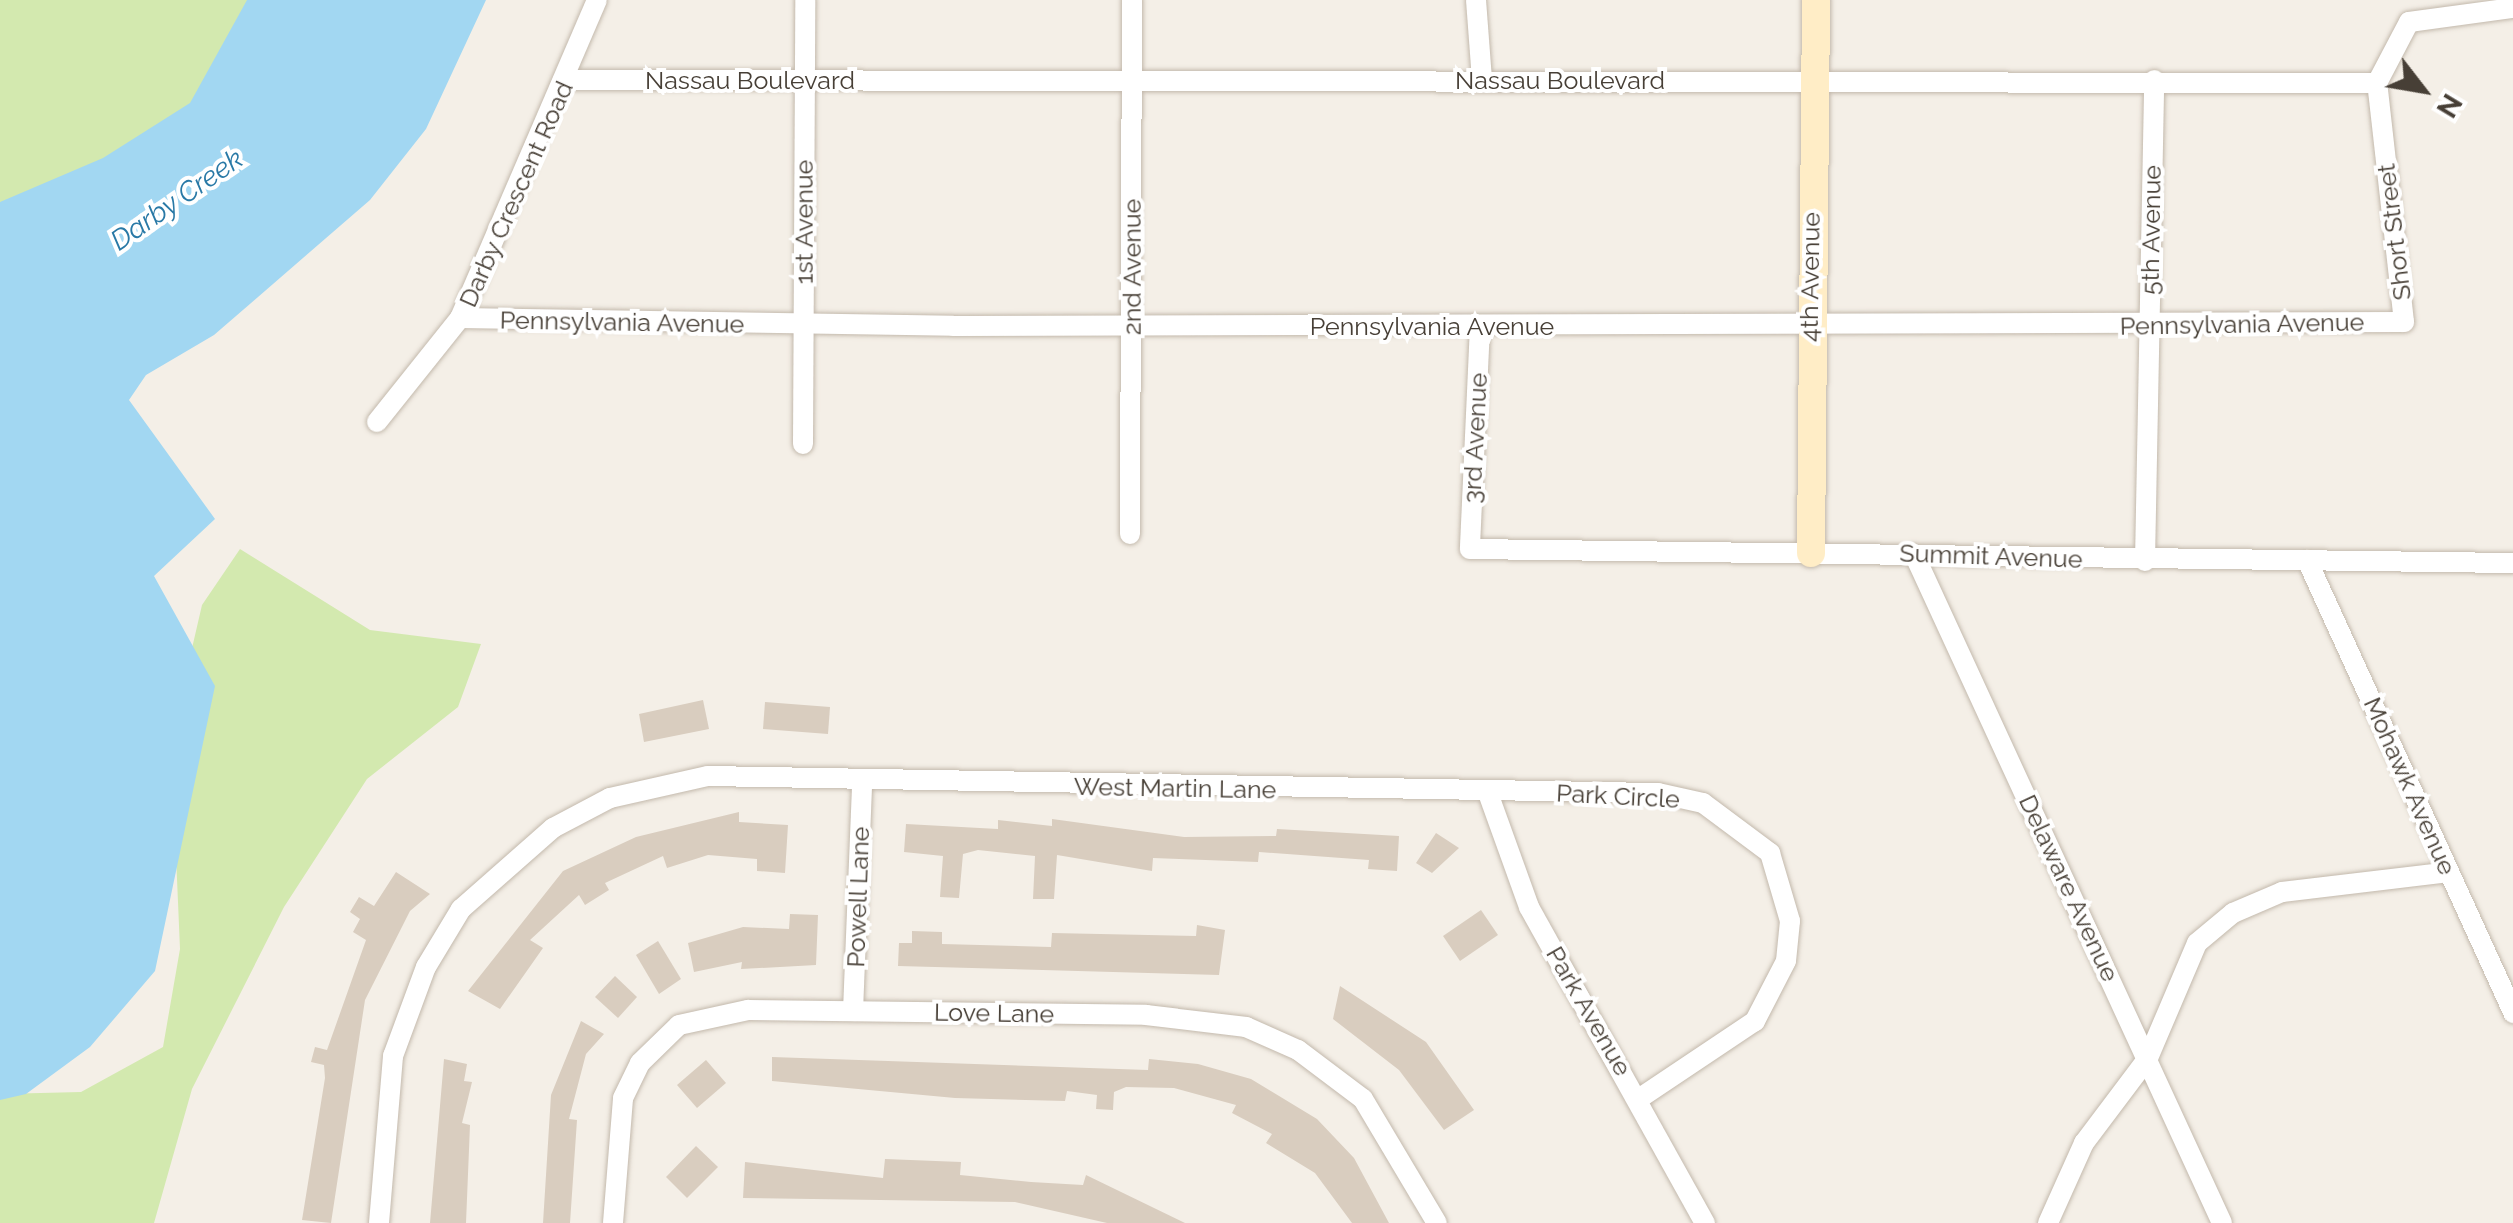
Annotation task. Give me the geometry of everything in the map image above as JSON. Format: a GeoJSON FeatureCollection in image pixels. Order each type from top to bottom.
{"type":"FeatureCollection","features":[{"type":"Feature","properties":{"kind":"street","name":"Darby Crescent Road"},"geometry":{"type":"LineString","coordinates":[[377,422],[460,318],[568,80],[597,0]]}},
{"type":"Feature","properties":{"kind":"street","name":"1st Avenue"},"geometry":{"type":"LineString","coordinates":[[803,444],[805,0]]}},
{"type":"Feature","properties":{"kind":"street","name":"2nd Avenue"},"geometry":{"type":"LineString","coordinates":[[1130,534],[1132,0]]}},
{"type":"Feature","properties":{"kind":"street"},"geometry":{"type":"LineString","coordinates":[[1476,0],[1482,80]]}},
{"type":"Feature","properties":{"kind":"street","name":"4th Avenue"},"geometry":{"type":"LineString","coordinates":[[1811,553],[1808,326],[1816,0]]}},
{"type":"Feature","properties":{"kind":"street"},"geometry":{"type":"LineString","coordinates":[[2377,84],[2409,22],[2513,8]]}},
{"type":"Feature","properties":{"kind":"street","name":"Nassau Boulevard"},"geometry":{"type":"LineString","coordinates":[[568,80],[1814,79],[2377,84]]}},
{"type":"Feature","properties":{"kind":"street","name":"5th Avenue"},"geometry":{"type":"LineString","coordinates":[[2145,560],[2154,80]]}},
{"type":"Feature","properties":{"kind":"street","name":"Short Street"},"geometry":{"type":"LineString","coordinates":[[2377,84],[2404,322]]}},
{"type":"Feature","properties":{"kind":"street","name":"Pennsylvania Avenue"},"geometry":{"type":"LineString","coordinates":[[460,318],[803,326],[1133,327],[2404,322]]}},
{"type":"Feature","properties":{"kind":"street","name":"3rd Avenue"},"geometry":{"type":"LineString","coordinates":[[1470,549],[1480,326]]}},
{"type":"Feature","properties":{"kind":"street","name":"Summit Avenue"},"geometry":{"type":"LineString","coordinates":[[1470,549],[2513,564]]}},
{"type":"Feature","properties":{"kind":"street","name":"Delaware Avenue"},"geometry":{"type":"LineString","coordinates":[[1914,554],[2222,1223]]}},
{"type":"Feature","properties":{"kind":"street","name":"Mohawk Avenue"},"geometry":{"type":"LineString","coordinates":[[2307,560],[2513,1012]]}},
{"type":"Feature","properties":{"kind":"street","name":"West Martin Lane"},"geometry":{"type":"LineString","coordinates":[[379,1223],[388,1093],[406,1014],[440,939],[503,864],[610,798],[656,784],[708,776],[862,783],[1488,792]]}},
{"type":"Feature","properties":{"kind":"street","name":"Powell Lane"},"geometry":{"type":"LineString","coordinates":[[853,1011],[862,783]]}},
{"type":"Feature","properties":{"kind":"street","name":"Park Circle"},"geometry":{"type":"LineString","coordinates":[[1488,792],[1684,798],[1736,820],[1775,864],[1789,943],[1769,1000],[1735,1037],[1640,1098]]}},
{"type":"Feature","properties":{"kind":"street","name":"Park Avenue"},"geometry":{"type":"LineString","coordinates":[[1488,792],[1530,908],[1640,1098],[1705,1223]]}},
{"type":"Feature","properties":{"kind":"street"},"geometry":{"type":"LineString","coordinates":[[2048,1223],[2084,1144],[2148,1058],[2197,943],[2233,913],[2282,892],[2449,872]]}},
{"type":"Feature","properties":{"kind":"street","name":"Love Lane"},"geometry":{"type":"LineString","coordinates":[[613,1223],[624,1098],[664,1034],[726,1012],[853,1011],[1161,1016],[1262,1033],[1364,1100],[1437,1223]]}},
{"type":"Feature","properties":{"kind":"green space"},"geometry":{"type":"Polygon","coordinates":[[[0,0],[260,0],[182,140],[0,228],[0,0]]]}},
{"type":"Feature","properties":{"kind":"green space"},"geometry":{"type":"Polygon","coordinates":[[[240,549],[370,630],[481,644],[458,707],[367,779],[284,907],[192,1089],[154,1223],[0,1223],[0,1094],[81,1092],[163,1047],[180,949],[171,739],[202,605],[240,549]]]}},
{"type":"Feature","properties":{"kind":"water","name":"Darby Creek"},"geometry":{"type":"Polygon","coordinates":[[[247,0],[486,0],[426,129],[370,200],[214,335],[146,375],[129,400],[215,519],[154,576],[215,686],[155,971],[90,1047],[26,1094],[0,1100],[0,202],[103,158],[190,103],[247,0]]]}},
{"type":"Feature","properties":{"kind":"building"},"geometry":{"type":"Polygon","coordinates":[[[703,700],[709,729],[644,742],[639,714],[703,700]]]}},
{"type":"Feature","properties":{"kind":"building"},"geometry":{"type":"Polygon","coordinates":[[[765,702],[830,707],[828,734],[763,729],[765,702]]]}},
{"type":"Feature","properties":{"kind":"building"},"geometry":{"type":"Polygon","coordinates":[[[739,812],[739,822],[788,825],[785,873],[757,871],[757,859],[708,855],[667,868],[663,856],[605,883],[609,890],[585,905],[579,895],[530,940],[543,948],[500,1009],[468,991],[563,871],[636,837],[739,812]]]}},
{"type":"Feature","properties":{"kind":"building"},"geometry":{"type":"Polygon","coordinates":[[[1052,819],[1184,837],[1276,836],[1277,829],[1399,836],[1397,871],[1368,869],[1369,860],[1259,852],[1258,862],[1153,858],[1152,871],[1057,855],[1054,899],[1033,899],[1035,856],[978,850],[963,854],[959,898],[940,897],[943,856],[904,852],[906,824],[998,829],[998,820],[1052,826],[1052,819]]]}},
{"type":"Feature","properties":{"kind":"building"},"geometry":{"type":"Polygon","coordinates":[[[1436,833],[1459,848],[1432,873],[1416,863],[1436,833]]]}},
{"type":"Feature","properties":{"kind":"building"},"geometry":{"type":"Polygon","coordinates":[[[396,872],[430,894],[410,911],[365,1000],[331,1223],[302,1220],[325,1078],[324,1065],[311,1062],[315,1047],[327,1050],[366,940],[353,932],[360,919],[350,912],[359,897],[374,906],[396,872]]]}},
{"type":"Feature","properties":{"kind":"building"},"geometry":{"type":"Polygon","coordinates":[[[1481,910],[1498,935],[1460,961],[1443,936],[1481,910]]]}},
{"type":"Feature","properties":{"kind":"building"},"geometry":{"type":"Polygon","coordinates":[[[790,914],[818,915],[816,965],[741,969],[742,962],[694,972],[688,943],[743,927],[789,929],[790,914]]]}},
{"type":"Feature","properties":{"kind":"building"},"geometry":{"type":"Polygon","coordinates":[[[1197,925],[1225,930],[1219,975],[898,966],[899,943],[912,943],[912,931],[942,932],[942,944],[1051,947],[1052,933],[1196,936],[1197,925]]]}},
{"type":"Feature","properties":{"kind":"building"},"geometry":{"type":"Polygon","coordinates":[[[658,941],[681,979],[659,994],[636,955],[658,941]]]}},
{"type":"Feature","properties":{"kind":"building"},"geometry":{"type":"Polygon","coordinates":[[[615,976],[637,997],[618,1018],[595,997],[615,976]]]}},
{"type":"Feature","properties":{"kind":"building"},"geometry":{"type":"Polygon","coordinates":[[[1340,986],[1426,1042],[1474,1110],[1444,1130],[1399,1070],[1333,1019],[1340,986]]]}},
{"type":"Feature","properties":{"kind":"building"},"geometry":{"type":"Polygon","coordinates":[[[581,1021],[604,1034],[586,1054],[569,1119],[577,1120],[570,1223],[543,1223],[551,1095],[581,1021]]]}},
{"type":"Feature","properties":{"kind":"building"},"geometry":{"type":"Polygon","coordinates":[[[772,1057],[1148,1070],[1149,1059],[1198,1064],[1251,1079],[1317,1119],[1354,1158],[1389,1223],[1352,1223],[1315,1173],[1266,1143],[1272,1134],[1232,1113],[1236,1105],[1174,1088],[1126,1087],[1114,1092],[1113,1110],[1096,1109],[1097,1095],[1067,1091],[1065,1101],[955,1098],[772,1081],[772,1057]]]}},
{"type":"Feature","properties":{"kind":"building"},"geometry":{"type":"Polygon","coordinates":[[[444,1059],[467,1064],[464,1081],[472,1082],[462,1123],[470,1125],[466,1223],[430,1223],[444,1059]]]}},
{"type":"Feature","properties":{"kind":"building"},"geometry":{"type":"Polygon","coordinates":[[[706,1060],[726,1083],[697,1108],[677,1085],[706,1060]]]}},
{"type":"Feature","properties":{"kind":"building"},"geometry":{"type":"Polygon","coordinates":[[[696,1146],[718,1167],[687,1198],[666,1177],[696,1146]]]}},
{"type":"Feature","properties":{"kind":"building"},"geometry":{"type":"Polygon","coordinates":[[[885,1159],[961,1162],[960,1175],[1031,1182],[1083,1185],[1086,1175],[1185,1223],[1107,1223],[1015,1202],[743,1198],[745,1162],[883,1178],[885,1159]]]}}]}
